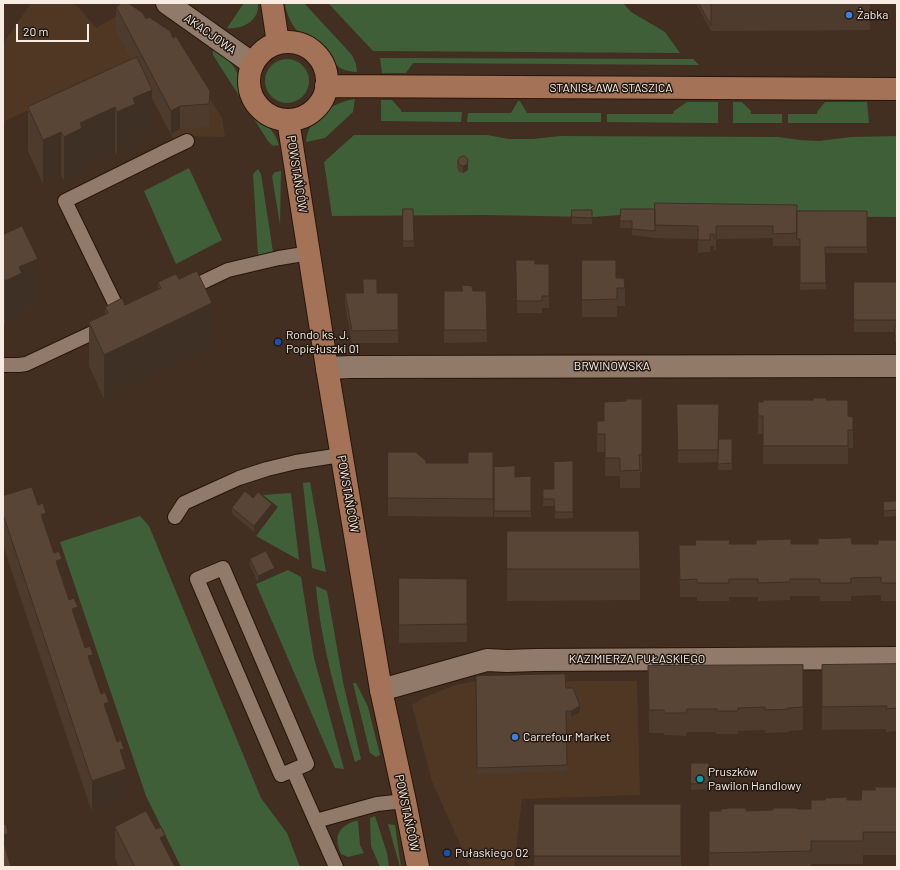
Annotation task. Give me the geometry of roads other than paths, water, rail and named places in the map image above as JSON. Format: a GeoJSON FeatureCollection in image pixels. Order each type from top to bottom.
{"type":"FeatureCollection","features":[{"type":"Feature","properties":{"kind":"street","name":"AKACJOWA"},"geometry":{"type":"LineString","coordinates":[[167,3],[253,64]]}},
{"type":"Feature","properties":{"kind":"street"},"geometry":{"type":"LineString","coordinates":[[272,3],[278,43]]}},
{"type":"Feature","properties":{"kind":"street"},"geometry":{"type":"LineString","coordinates":[[286,42],[300,44],[314,52],[323,64],[326,78],[326,86],[321,101],[310,112],[303,116],[288,120],[268,114],[257,105],[250,92],[249,85],[249,78],[253,64],[263,51],[278,43],[286,42]]}},
{"type":"Feature","properties":{"kind":"street","name":"STANISŁAWA STASZICA"},"geometry":{"type":"LineString","coordinates":[[326,86],[897,89]]}},
{"type":"Feature","properties":{"kind":"street","name":"POWSTAŃCÓW"},"geometry":{"type":"LineString","coordinates":[[288,120],[341,455],[381,690],[418,867]]}},
{"type":"Feature","properties":{"kind":"street","name":"BRWINOWSKA"},"geometry":{"type":"LineString","coordinates":[[327,368],[897,366]]}},
{"type":"Feature","properties":{"kind":"street","name":"KAZIMIERZA PUŁASKIEGO"},"geometry":{"type":"LineString","coordinates":[[381,690],[487,660],[897,658]]}},
{"type":"Feature","properties":{"kind":"lane"},"geometry":{"type":"LineString","coordinates":[[122,319],[65,201],[187,142]]}},
{"type":"Feature","properties":{"kind":"lane"},"geometry":{"type":"LineString","coordinates":[[171,296],[228,270],[279,258],[310,253]]}},
{"type":"Feature","properties":{"kind":"lane"},"geometry":{"type":"LineString","coordinates":[[3,365],[26,364],[136,313]]}},
{"type":"Feature","properties":{"kind":"lane"},"geometry":{"type":"LineString","coordinates":[[175,516],[184,503],[239,478],[267,468],[341,455]]}},
{"type":"Feature","properties":{"kind":"lane"},"geometry":{"type":"LineString","coordinates":[[224,568],[308,764],[293,770],[282,774],[197,579],[224,568]]}},
{"type":"Feature","properties":{"kind":"lane"},"geometry":{"type":"LineString","coordinates":[[293,770],[336,867]]}},
{"type":"Feature","properties":{"kind":"lane"},"geometry":{"type":"LineString","coordinates":[[316,821],[378,804],[405,801]]}},
{"type":"Feature","properties":{"kind":"place","name":"Żabka"},"geometry":{"type":"Point","coordinates":[849,15]}},
{"type":"Feature","properties":{"kind":"place","name":"Rondo ks. J. Popiełuszki 01"},"geometry":{"type":"Point","coordinates":[278,342]}},
{"type":"Feature","properties":{"kind":"place","name":"Carrefour Market"},"geometry":{"type":"Point","coordinates":[515,737]}},
{"type":"Feature","properties":{"kind":"place","name":"Pruszków Pawilon Handlowy"},"geometry":{"type":"Point","coordinates":[700,779]}},
{"type":"Feature","properties":{"kind":"place","name":"Pułaskiego 02"},"geometry":{"type":"Point","coordinates":[447,853]}}]}
